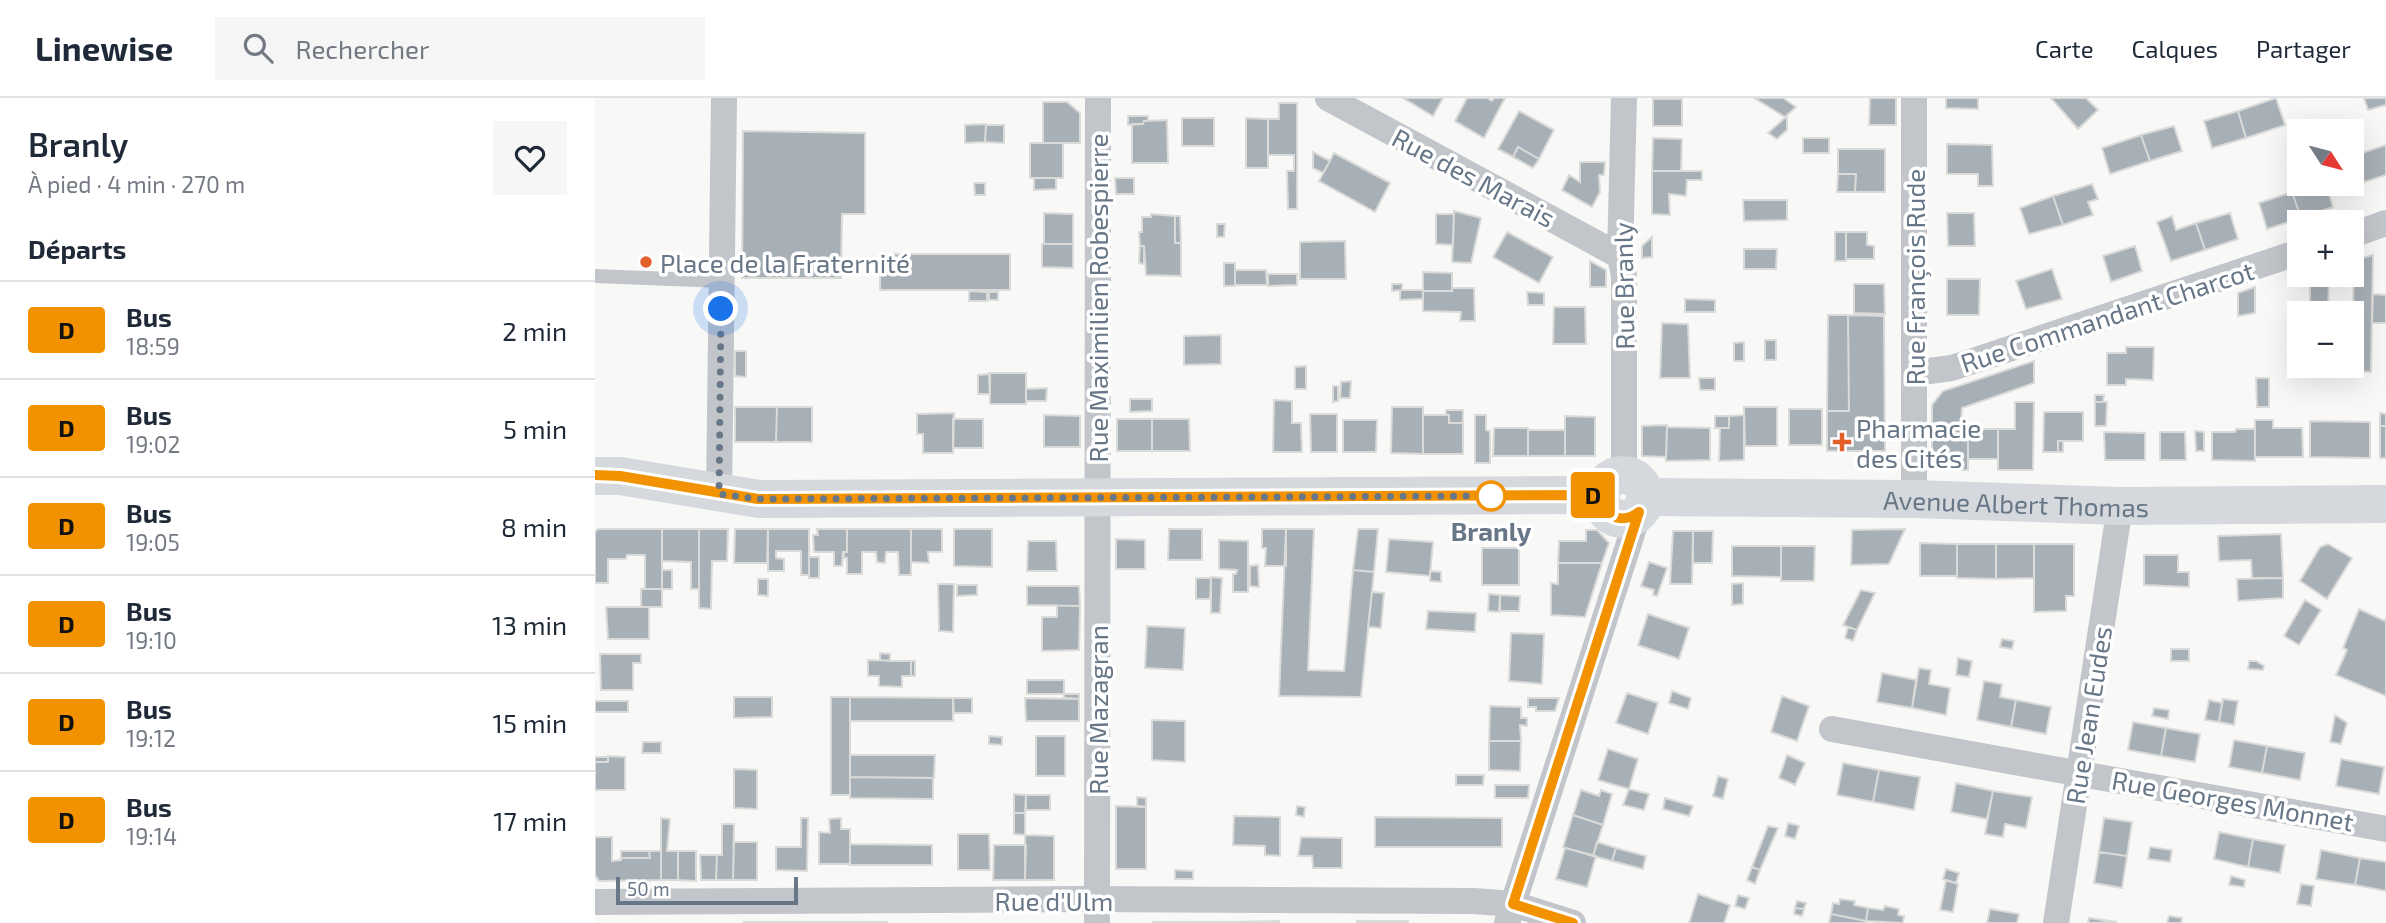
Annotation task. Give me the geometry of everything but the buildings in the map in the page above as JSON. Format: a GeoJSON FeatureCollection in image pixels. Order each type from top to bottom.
{"type":"FeatureCollection","features":[{"type":"Feature","properties":{"kind":"main road","name":"Avenue Albert Thomas"},"geometry":{"type":"LineString","coordinates":[[595,475],[620,476],[758,499],[1627,495],[1914,499],[2120,506],[2386,504]]}},
{"type":"Feature","properties":{"kind":"street"},"geometry":{"type":"LineString","coordinates":[[719,494],[724,98]]}},
{"type":"Feature","properties":{"kind":"street","name":"Rue Maximilien Robespierre"},"geometry":{"type":"LineString","coordinates":[[1097,498],[1098,98]]}},
{"type":"Feature","properties":{"kind":"street","name":"Rue des Marais"},"geometry":{"type":"LineString","coordinates":[[1328,98],[1620,256]]}},
{"type":"Feature","properties":{"kind":"street","name":"Rue Branly"},"geometry":{"type":"LineString","coordinates":[[1510,914],[1627,495],[1624,276],[1620,256],[1624,98]]}},
{"type":"Feature","properties":{"kind":"street","name":"Rue François Rude"},"geometry":{"type":"LineString","coordinates":[[1914,98],[1914,499]]}},
{"type":"Feature","properties":{"kind":"street"},"geometry":{"type":"LineString","coordinates":[[2364,233],[2383,232]]}},
{"type":"Feature","properties":{"kind":"street","name":"Rue Commandant Charcot"},"geometry":{"type":"LineString","coordinates":[[1914,373],[1952,368],[2287,256]]}},
{"type":"Feature","properties":{"kind":"street","name":"Rue Mazagran"},"geometry":{"type":"LineString","coordinates":[[1097,498],[1098,911]]}},
{"type":"Feature","properties":{"kind":"street","name":"Rue Jean Eudes"},"geometry":{"type":"LineString","coordinates":[[2056,923],[2120,506]]}},
{"type":"Feature","properties":{"kind":"street","name":"Rue Georges Monnet"},"geometry":{"type":"LineString","coordinates":[[1832,729],[2386,829]]}},
{"type":"Feature","properties":{"kind":"street","name":"Rue d'Ulm"},"geometry":{"type":"LineString","coordinates":[[595,902],[1098,911],[1474,901],[1510,914],[1573,923]]}},
{"type":"Feature","properties":{"kind":"lane"},"geometry":{"type":"LineString","coordinates":[[595,276],[722,281]]}},
{"type":"Feature","properties":{"kind":"bus line","name":"D"},"geometry":{"type":"LineString","coordinates":[[595,475],[620,476],[758,499],[1601,495],[1604,508],[1614,517],[1628,518],[1639,512],[1513,904],[1573,923]]}},
{"type":"Feature","properties":{"kind":"place","name":"Place de la Fraternité"},"geometry":{"type":"Point","coordinates":[646,262]}},
{"type":"Feature","properties":{"kind":"place","name":"Pharmacie des Cités"},"geometry":{"type":"Point","coordinates":[1842,442]}},
{"type":"Feature","properties":{"kind":"place","name":"Branly"},"geometry":{"type":"Point","coordinates":[1491,496]}},
{"type":"Feature","properties":{"kind":"route"},"geometry":{"type":"LineString","coordinates":[[721,309],[719,494],[758,499],[1495,496],[1491,496]]}}]}
